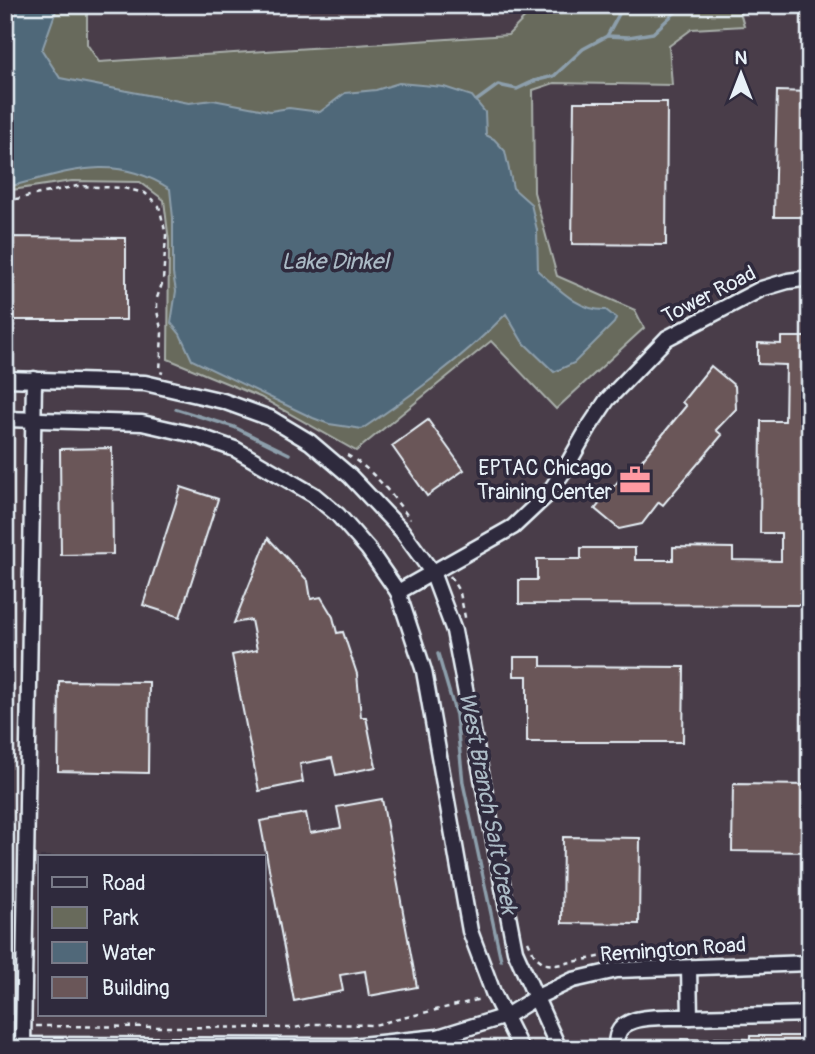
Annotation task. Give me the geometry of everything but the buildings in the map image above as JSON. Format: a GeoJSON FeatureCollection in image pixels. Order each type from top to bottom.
{"type":"FeatureCollection","features":[{"type":"Feature","properties":{"kind":"street","name":"Tower Road"},"geometry":{"type":"LineString","coordinates":[[398,592],[513,527],[548,494],[607,400],[667,338],[761,289],[810,278]]}},
{"type":"Feature","properties":{"kind":"street"},"geometry":{"type":"LineString","coordinates":[[5,379],[145,383],[223,401],[270,418],[310,442],[350,476],[402,531],[432,572],[454,631],[515,951],[559,1049]]}},
{"type":"Feature","properties":{"kind":"street"},"geometry":{"type":"LineString","coordinates":[[23,1046],[34,379]]}},
{"type":"Feature","properties":{"kind":"street"},"geometry":{"type":"LineString","coordinates":[[5,419],[142,423],[195,435],[235,449],[314,495],[338,516],[368,549],[398,592],[424,671],[470,931],[494,995],[521,1049]]}},
{"type":"Feature","properties":{"kind":"street","name":"Remington Road"},"geometry":{"type":"LineString","coordinates":[[5,1045],[351,1046],[438,1037],[506,1016],[535,998],[573,980],[617,970],[810,963]]}},
{"type":"Feature","properties":{"kind":"street"},"geometry":{"type":"LineString","coordinates":[[689,968],[690,1017]]}},
{"type":"Feature","properties":{"kind":"street"},"geometry":{"type":"LineString","coordinates":[[617,1049],[615,1038],[620,1028],[634,1019],[810,1014]]}},
{"type":"Feature","properties":{"kind":"path"},"geometry":{"type":"LineString","coordinates":[[525,975],[545,964]]}},
{"type":"Feature","properties":{"kind":"path"},"geometry":{"type":"LineString","coordinates":[[23,1026],[294,1028],[314,1024],[374,1025],[494,995]]}},
{"type":"Feature","properties":{"kind":"shaded area"},"geometry":{"type":"Polygon","coordinates":[[[5,5],[810,5],[810,1049],[5,1049],[5,5]]]}},
{"type":"Feature","properties":{"kind":"green space","name":"Lake Dinkel"},"geometry":{"type":"Polygon","coordinates":[[[5,5],[87,5],[87,44],[99,62],[508,35],[537,5],[738,5],[744,26],[692,29],[669,46],[672,85],[554,83],[533,90],[534,192],[557,276],[635,310],[644,328],[556,409],[491,341],[356,451],[260,397],[168,359],[169,242],[164,200],[140,182],[72,181],[5,191],[5,5]]]}},
{"type":"Feature","properties":{"kind":"water","name":"Lake Dinkel"},"geometry":{"type":"Polygon","coordinates":[[[9,5],[58,5],[42,50],[60,78],[189,103],[213,100],[270,111],[289,108],[320,112],[345,93],[376,90],[399,83],[444,87],[472,96],[485,112],[486,135],[505,151],[513,188],[531,204],[537,230],[538,271],[577,303],[606,310],[616,318],[614,323],[574,363],[554,372],[522,341],[506,314],[437,375],[362,429],[329,424],[313,418],[192,360],[180,334],[171,323],[176,291],[170,189],[150,178],[111,168],[73,171],[12,186],[5,185],[5,18],[9,5]]]}},
{"type":"Feature","properties":{"kind":"waterway"},"geometry":{"type":"LineString","coordinates":[[476,101],[498,85],[517,89],[554,76],[583,49],[607,36],[624,5]]}},
{"type":"Feature","properties":{"kind":"waterway"},"geometry":{"type":"LineString","coordinates":[[607,36],[629,37],[653,33],[683,5]]}},
{"type":"Feature","properties":{"kind":"waterway"},"geometry":{"type":"LineString","coordinates":[[176,409],[234,427],[289,454]]}},
{"type":"Feature","properties":{"kind":"waterway","name":"West Branch Salt Creek"},"geometry":{"type":"LineString","coordinates":[[438,654],[456,715],[463,783],[501,960]]}},
{"type":"Feature","properties":{"kind":"place","name":"EPTAC Chicago Training Center"},"geometry":{"type":"Point","coordinates":[635,480]}}]}
